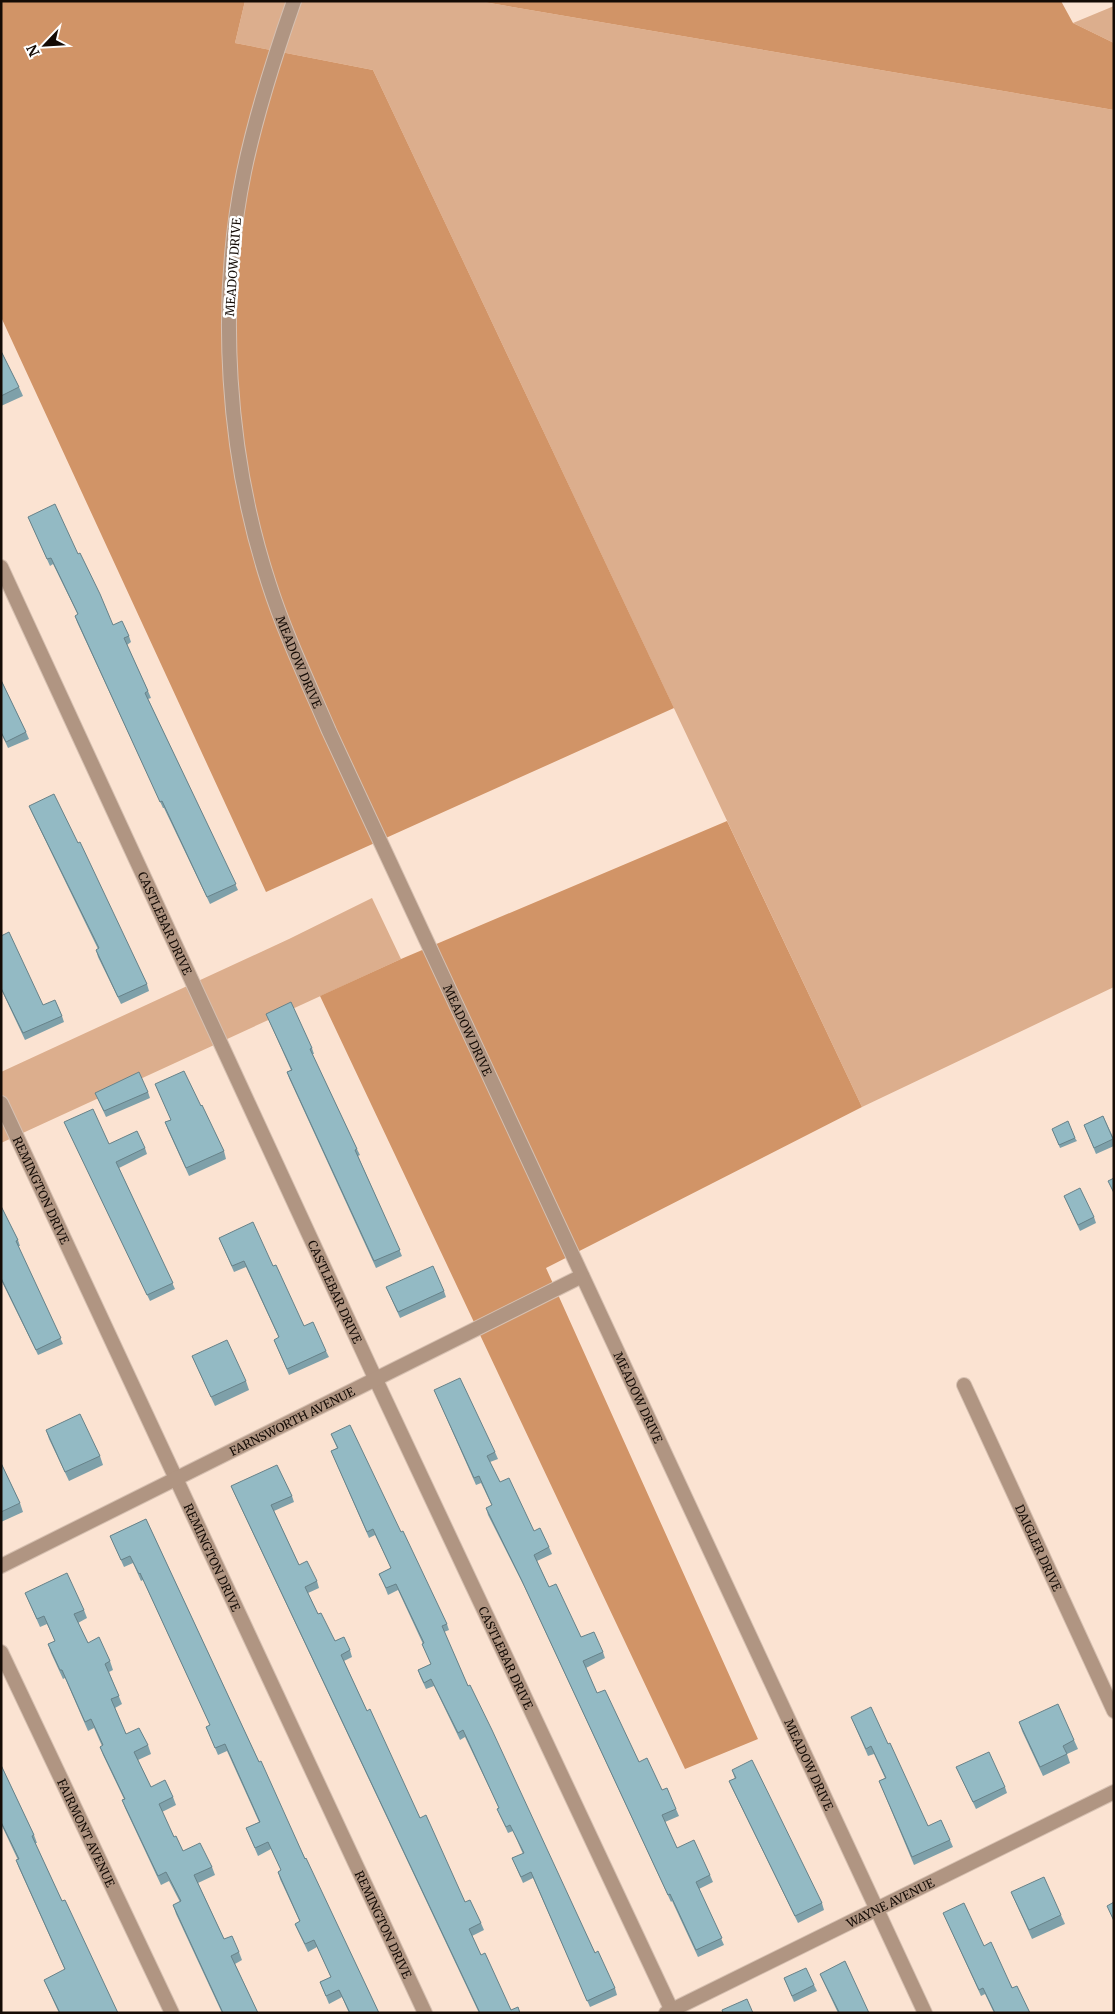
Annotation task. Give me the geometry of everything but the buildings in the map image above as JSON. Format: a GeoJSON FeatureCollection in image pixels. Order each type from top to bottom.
{"type":"FeatureCollection","features":[{"type":"Feature","properties":{"kind":"street","name":"MEADOW DRIVE"},"geometry":{"type":"LineString","coordinates":[[294,1],[270,68],[244,173],[232,254],[229,319],[232,403],[239,455],[249,512],[268,583],[291,645],[925,2013]]}},
{"type":"Feature","properties":{"kind":"street","name":"CASTLEBAR DRIVE"},"geometry":{"type":"LineString","coordinates":[[1,567],[670,2012]]}},
{"type":"Feature","properties":{"kind":"street","name":"REMINGTON DRIVE"},"geometry":{"type":"LineString","coordinates":[[1,1103],[425,2013]]}},
{"type":"Feature","properties":{"kind":"street","name":"FARNSWORTH AVENUE"},"geometry":{"type":"LineString","coordinates":[[1,1566],[582,1276]]}},
{"type":"Feature","properties":{"kind":"street","name":"DAIGLER DRIVE"},"geometry":{"type":"LineString","coordinates":[[964,1385],[1114,1711]]}},
{"type":"Feature","properties":{"kind":"street","name":"FAIRMONT AVENUE"},"geometry":{"type":"LineString","coordinates":[[1,1652],[172,2013]]}},
{"type":"Feature","properties":{"kind":"street","name":"WAYNE AVENUE"},"geometry":{"type":"LineString","coordinates":[[670,2012],[1114,1792]]}},
{"type":"Feature","properties":{"kind":"shaded area"},"geometry":{"type":"Polygon","coordinates":[[[1,1],[245,1],[235,43],[373,70],[674,708],[266,892],[1,317],[1,1]]]}},
{"type":"Feature","properties":{"kind":"shaded area"},"geometry":{"type":"Polygon","coordinates":[[[245,1],[478,1],[1114,110],[1114,987],[862,1107],[373,70],[235,43],[245,1]]]}},
{"type":"Feature","properties":{"kind":"shaded area"},"geometry":{"type":"Polygon","coordinates":[[[478,1],[1061,1],[1073,23],[1114,43],[1114,110],[478,1]]]}},
{"type":"Feature","properties":{"kind":"shaded area"},"geometry":{"type":"Polygon","coordinates":[[[1114,6],[1114,43],[1073,23],[1114,6]]]}},
{"type":"Feature","properties":{"kind":"shaded area"},"geometry":{"type":"Polygon","coordinates":[[[727,821],[862,1107],[546,1268],[758,1739],[685,1769],[320,996],[401,959],[727,821]]]}},
{"type":"Feature","properties":{"kind":"shaded area"},"geometry":{"type":"Polygon","coordinates":[[[372,898],[401,959],[1,1143],[1,1072],[289,939],[372,898]]]}}]}
